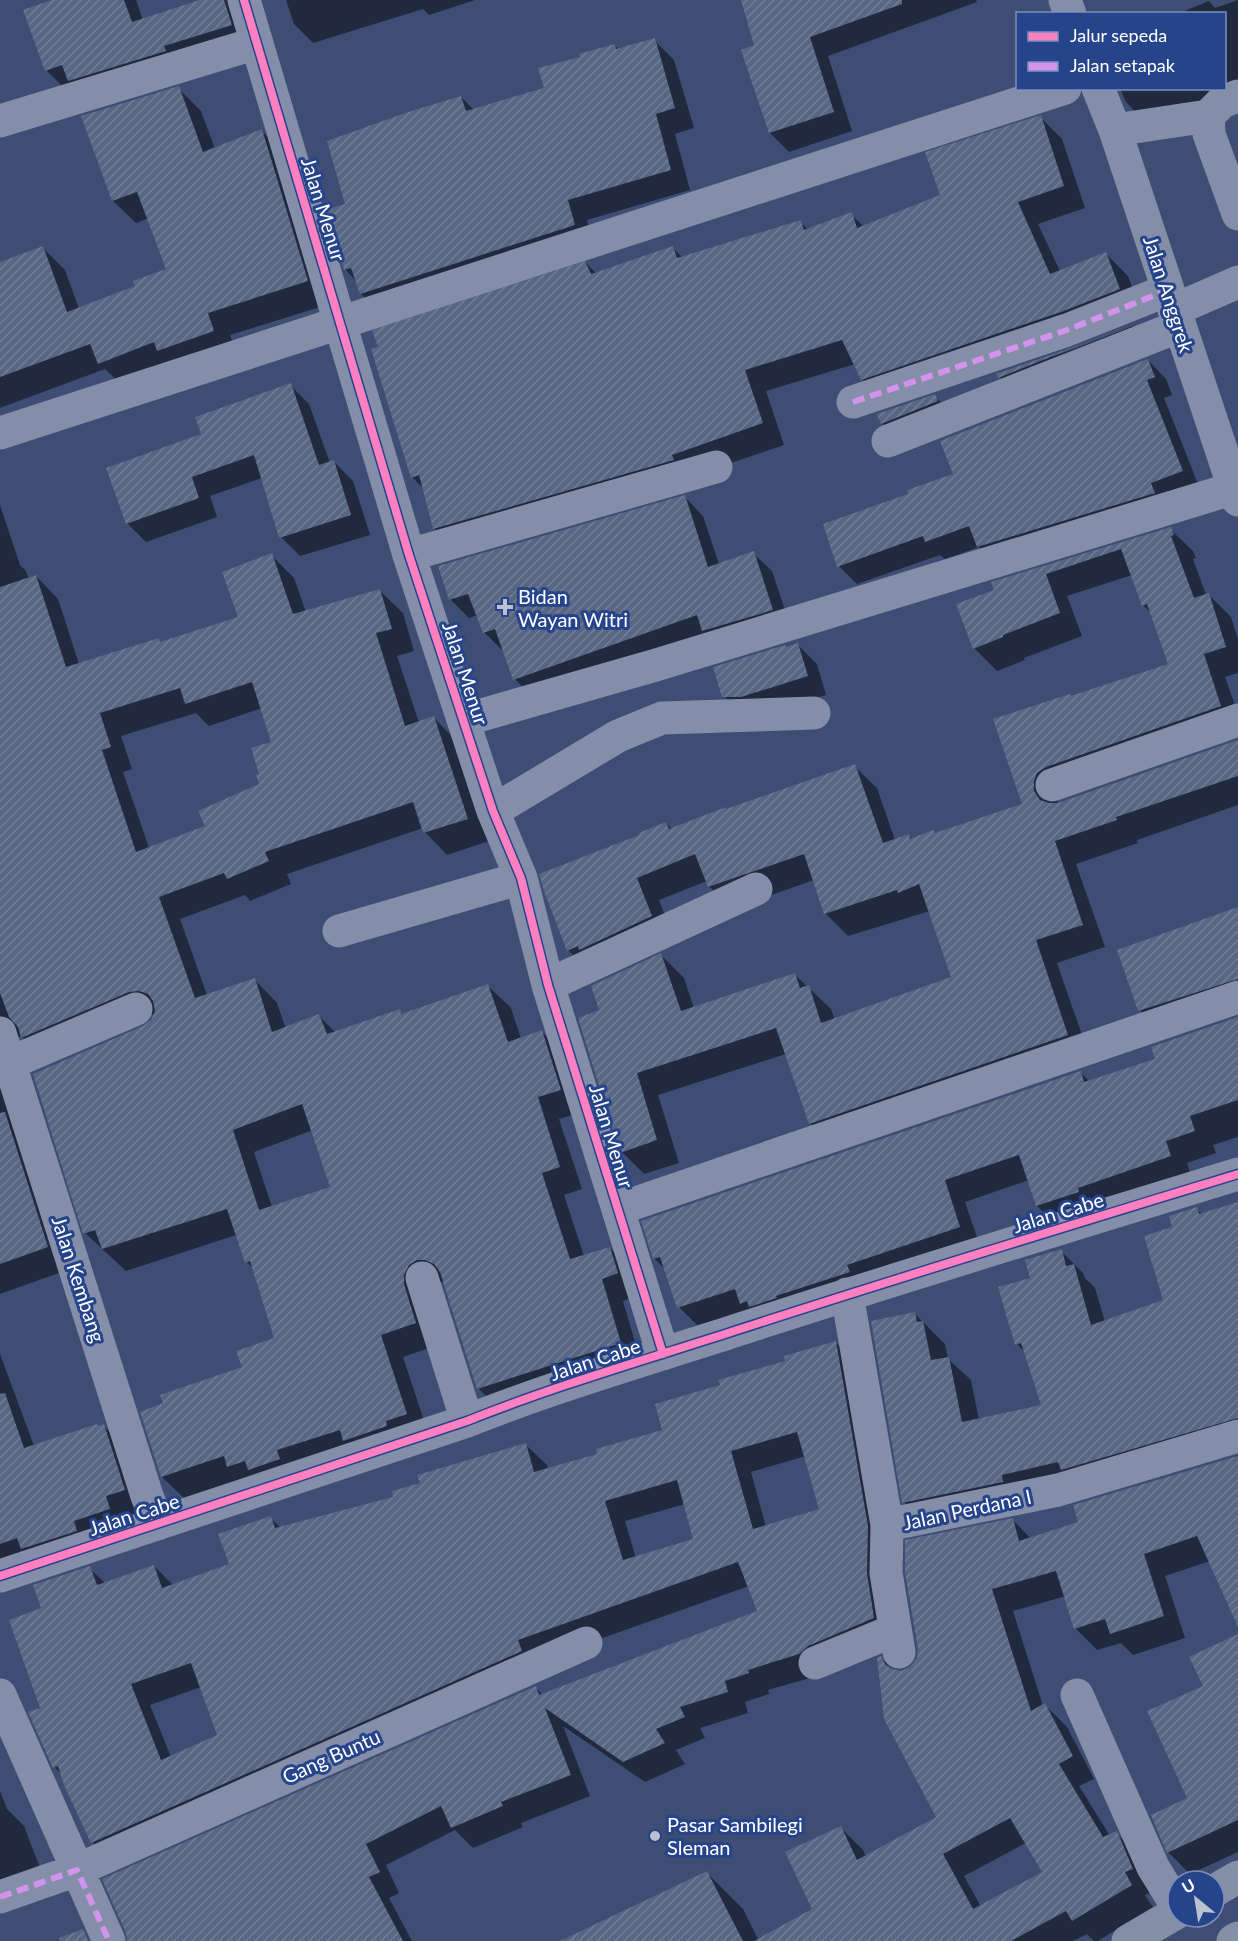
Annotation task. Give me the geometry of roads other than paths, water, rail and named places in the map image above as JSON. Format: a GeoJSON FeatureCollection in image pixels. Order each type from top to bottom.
{"type":"FeatureCollection","features":[{"type":"Feature","properties":{"kind":"highway"},"geometry":{"type":"LineString","coordinates":[[1128,1941],[1166,1917]]}},
{"type":"Feature","properties":{"kind":"highway"},"geometry":{"type":"LineString","coordinates":[[1233,1941],[1238,1938]]}},
{"type":"Feature","properties":{"kind":"street","name":"Jalan Menur"},"geometry":{"type":"LineString","coordinates":[[244,0],[409,555],[493,811],[521,878],[548,985],[663,1354]]}},
{"type":"Feature","properties":{"kind":"street"},"geometry":{"type":"LineString","coordinates":[[0,121],[257,43]]}},
{"type":"Feature","properties":{"kind":"street"},"geometry":{"type":"LineString","coordinates":[[0,433],[339,320],[1059,90]]}},
{"type":"Feature","properties":{"kind":"street","name":"Jalan Anggrek"},"geometry":{"type":"LineString","coordinates":[[1099,90],[1115,130],[1236,491]]}},
{"type":"Feature","properties":{"kind":"street"},"geometry":{"type":"LineString","coordinates":[[1115,130],[1208,116],[1222,102],[1238,96]]}},
{"type":"Feature","properties":{"kind":"street"},"geometry":{"type":"LineString","coordinates":[[1208,116],[1209,134],[1238,214]]}},
{"type":"Feature","properties":{"kind":"street"},"geometry":{"type":"LineString","coordinates":[[888,441],[1174,308],[1238,282]]}},
{"type":"Feature","properties":{"kind":"street"},"geometry":{"type":"LineString","coordinates":[[853,402],[1067,330],[1174,308]]}},
{"type":"Feature","properties":{"kind":"street"},"geometry":{"type":"LineString","coordinates":[[409,555],[716,467]]}},
{"type":"Feature","properties":{"kind":"street"},"geometry":{"type":"LineString","coordinates":[[464,720],[656,665],[1236,491]]}},
{"type":"Feature","properties":{"kind":"street"},"geometry":{"type":"LineString","coordinates":[[493,811],[618,736],[662,718],[814,713]]}},
{"type":"Feature","properties":{"kind":"street"},"geometry":{"type":"LineString","coordinates":[[1052,785],[1238,720]]}},
{"type":"Feature","properties":{"kind":"street"},"geometry":{"type":"LineString","coordinates":[[339,931],[521,878]]}},
{"type":"Feature","properties":{"kind":"street"},"geometry":{"type":"LineString","coordinates":[[548,985],[756,889]]}},
{"type":"Feature","properties":{"kind":"street"},"geometry":{"type":"LineString","coordinates":[[618,1209],[1238,997]]}},
{"type":"Feature","properties":{"kind":"street"},"geometry":{"type":"LineString","coordinates":[[5,1048],[136,1010]]}},
{"type":"Feature","properties":{"kind":"street","name":"Jalan Kembang"},"geometry":{"type":"LineString","coordinates":[[5,1048],[147,1497],[158,1524]]}},
{"type":"Feature","properties":{"kind":"street","name":"Jalan Cabe"},"geometry":{"type":"LineString","coordinates":[[0,1576],[847,1294],[1238,1174]]}},
{"type":"Feature","properties":{"kind":"street"},"geometry":{"type":"LineString","coordinates":[[422,1278],[466,1421]]}},
{"type":"Feature","properties":{"kind":"street","name":"Jalan Perdana I"},"geometry":{"type":"LineString","coordinates":[[847,1294],[886,1525],[1058,1490],[1238,1436]]}},
{"type":"Feature","properties":{"kind":"street"},"geometry":{"type":"LineString","coordinates":[[815,1663],[897,1641],[886,1573],[886,1525]]}},
{"type":"Feature","properties":{"kind":"street","name":"Gang Buntu"},"geometry":{"type":"LineString","coordinates":[[0,1897],[77,1870],[586,1643]]}},
{"type":"Feature","properties":{"kind":"street"},"geometry":{"type":"LineString","coordinates":[[0,1695],[109,1941]]}},
{"type":"Feature","properties":{"kind":"street"},"geometry":{"type":"LineString","coordinates":[[1077,1695],[1153,1867],[1166,1889]]}},
{"type":"Feature","properties":{"kind":"place","name":"Bidan Wayan Witri"},"geometry":{"type":"Point","coordinates":[505,607]}},
{"type":"Feature","properties":{"kind":"place","name":"Pasar Sambilegi Sleman"},"geometry":{"type":"Point","coordinates":[655,1836]}}]}
